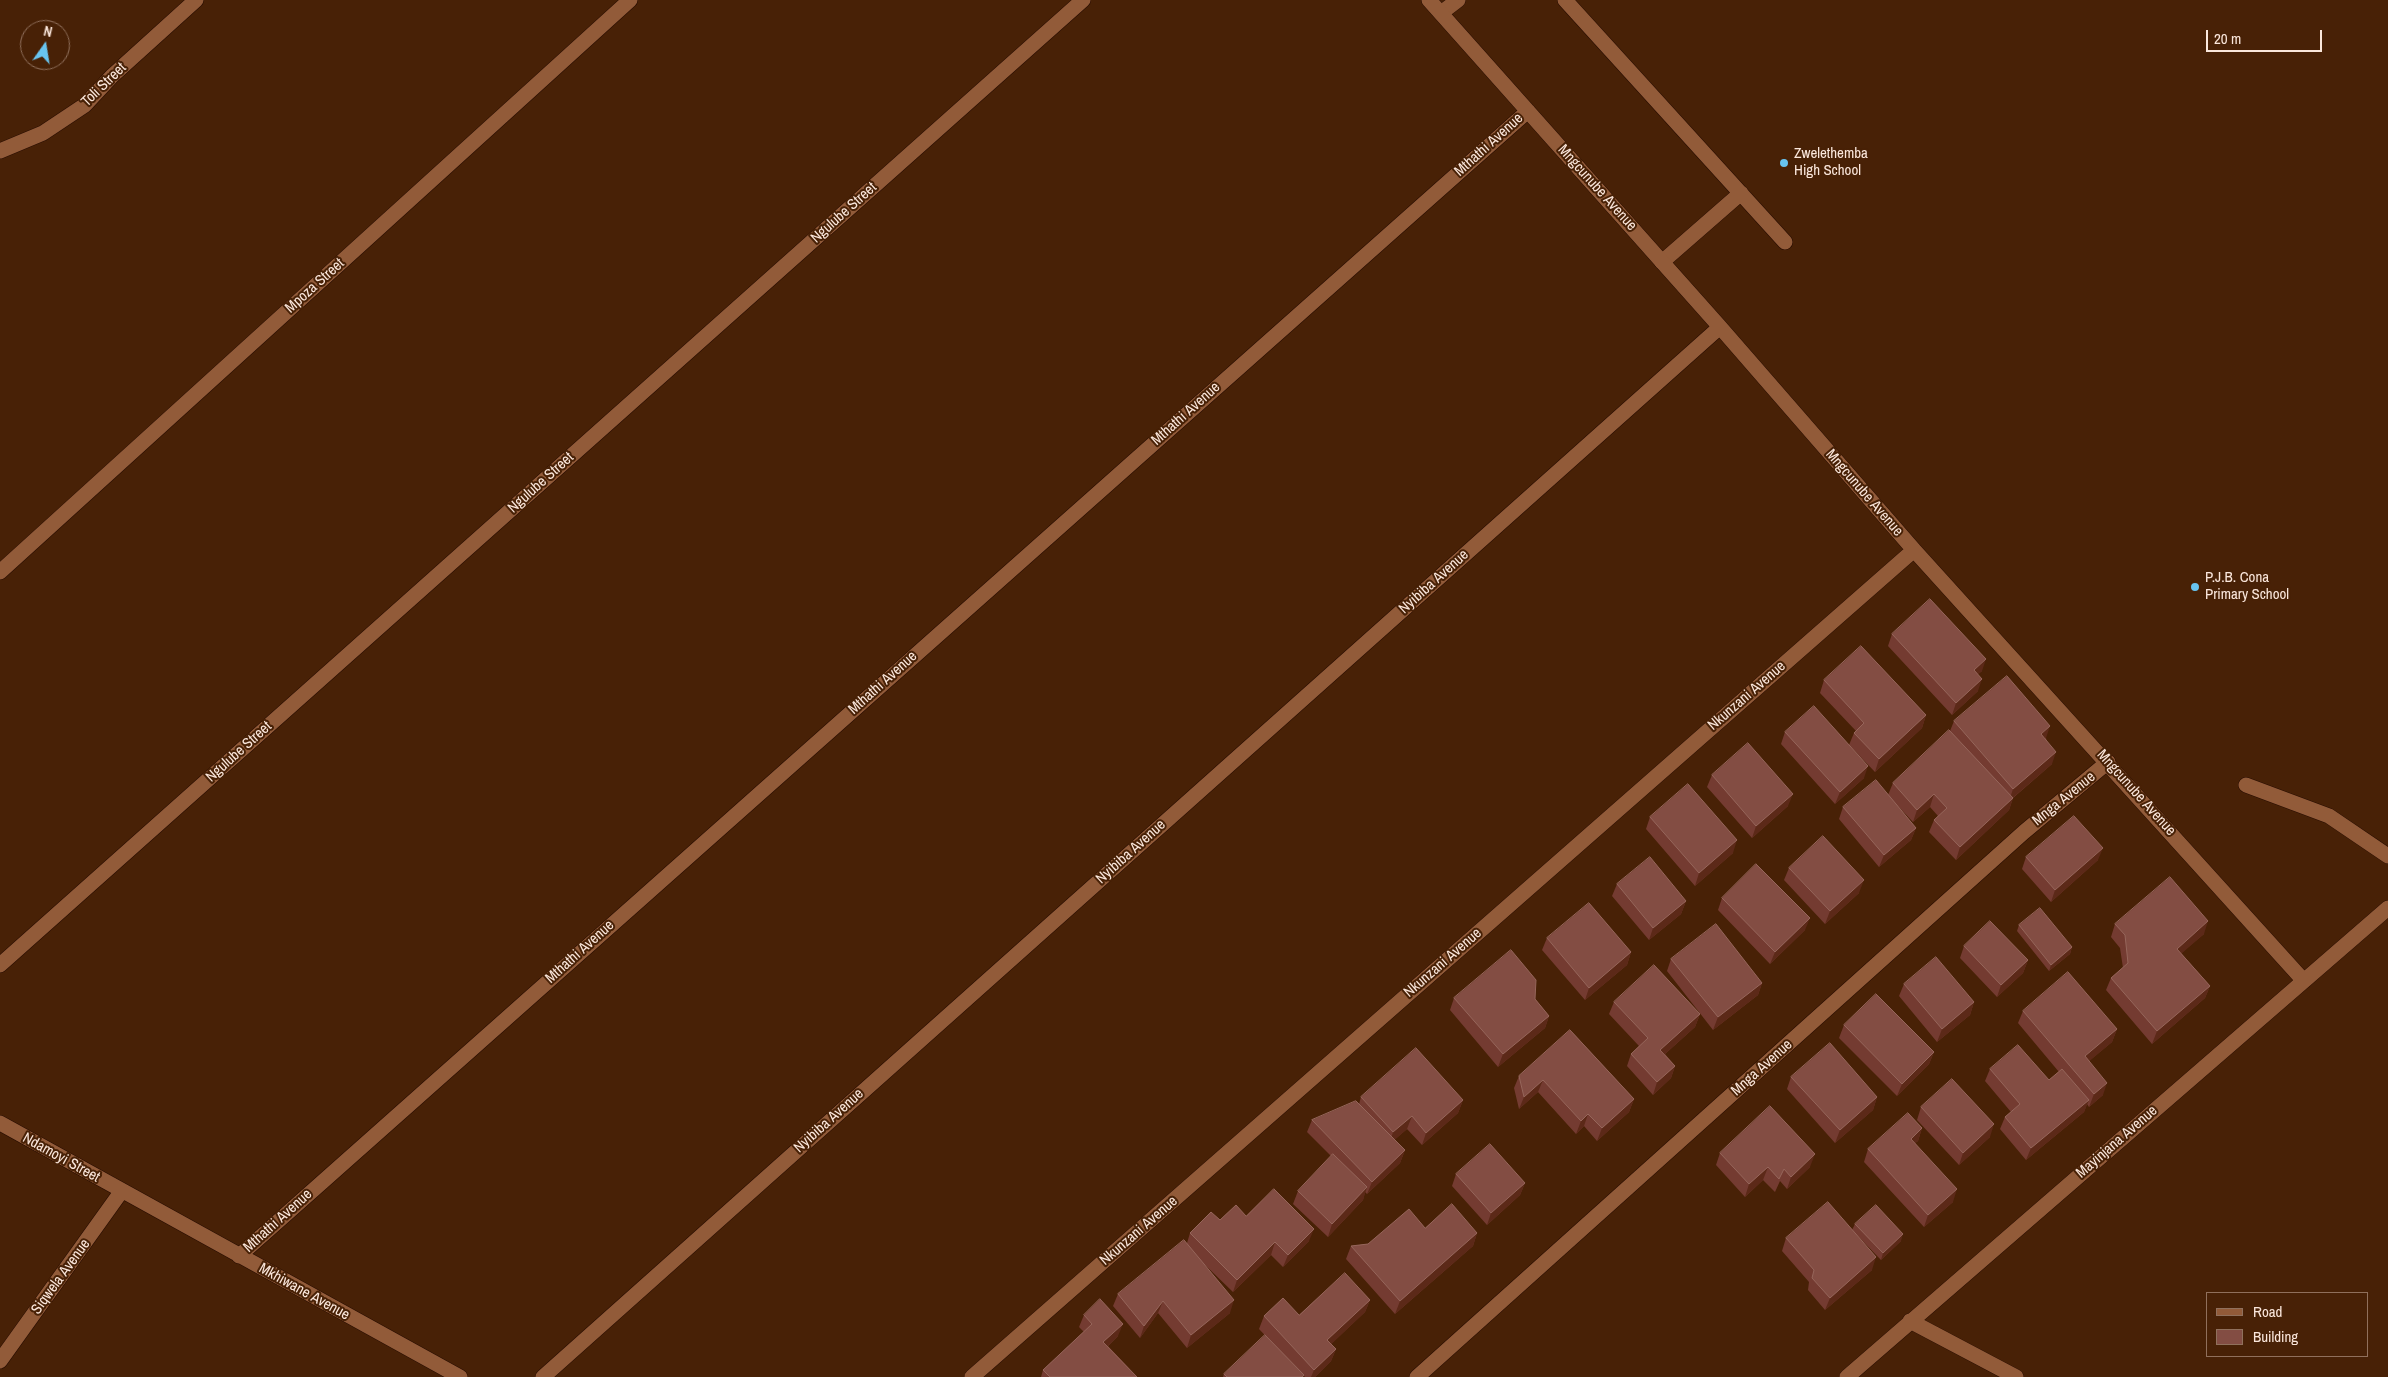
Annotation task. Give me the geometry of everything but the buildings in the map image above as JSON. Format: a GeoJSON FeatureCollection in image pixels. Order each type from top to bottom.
{"type":"FeatureCollection","features":[{"type":"Feature","properties":{"kind":"street","name":"Toli Street"},"geometry":{"type":"LineString","coordinates":[[0,151],[42,133],[85,106],[112,76],[196,0]]}},
{"type":"Feature","properties":{"kind":"street","name":"Mpoza Street"},"geometry":{"type":"LineString","coordinates":[[0,572],[630,0]]}},
{"type":"Feature","properties":{"kind":"street","name":"Ngulube Street"},"geometry":{"type":"LineString","coordinates":[[0,965],[1083,0]]}},
{"type":"Feature","properties":{"kind":"street","name":"Mngcunube Avenue"},"geometry":{"type":"LineString","coordinates":[[1429,0],[1720,327],[1914,550],[2108,762],[2304,981]]}},
{"type":"Feature","properties":{"kind":"street"},"geometry":{"type":"LineString","coordinates":[[1441,13],[1458,0]]}},
{"type":"Feature","properties":{"kind":"street"},"geometry":{"type":"LineString","coordinates":[[1565,0],[1785,242]]}},
{"type":"Feature","properties":{"kind":"street","name":"Mthathi Avenue"},"geometry":{"type":"LineString","coordinates":[[239,1256],[1528,111]]}},
{"type":"Feature","properties":{"kind":"street"},"geometry":{"type":"LineString","coordinates":[[1662,262],[1741,193]]}},
{"type":"Feature","properties":{"kind":"street","name":"Nyibiba Avenue"},"geometry":{"type":"LineString","coordinates":[[543,1377],[1720,327]]}},
{"type":"Feature","properties":{"kind":"street","name":"Nkunzani Avenue"},"geometry":{"type":"LineString","coordinates":[[972,1377],[1914,550]]}},
{"type":"Feature","properties":{"kind":"street","name":"Mnga Avenue"},"geometry":{"type":"LineString","coordinates":[[1417,1377],[2024,832],[2108,762]]}},
{"type":"Feature","properties":{"kind":"street"},"geometry":{"type":"LineString","coordinates":[[2246,785],[2328,816],[2388,856]]}},
{"type":"Feature","properties":{"kind":"street","name":"Mayinjana Avenue"},"geometry":{"type":"LineString","coordinates":[[1847,1377],[2388,908]]}},
{"type":"Feature","properties":{"kind":"street","name":"Ndamoyi Street"},"geometry":{"type":"LineString","coordinates":[[0,1124],[121,1192]]}},
{"type":"Feature","properties":{"kind":"street","name":"Mkhiwane Avenue"},"geometry":{"type":"LineString","coordinates":[[121,1192],[460,1377]]}},
{"type":"Feature","properties":{"kind":"street","name":"Siqwela Avenue"},"geometry":{"type":"LineString","coordinates":[[0,1361],[121,1192]]}},
{"type":"Feature","properties":{"kind":"street"},"geometry":{"type":"LineString","coordinates":[[1910,1321],[2016,1377]]}},
{"type":"Feature","properties":{"kind":"place","name":"Zwelethemba High School"},"geometry":{"type":"Point","coordinates":[1784,163]}},
{"type":"Feature","properties":{"kind":"place","name":"P.J.B. Cona Primary School"},"geometry":{"type":"Point","coordinates":[2195,587]}}]}
